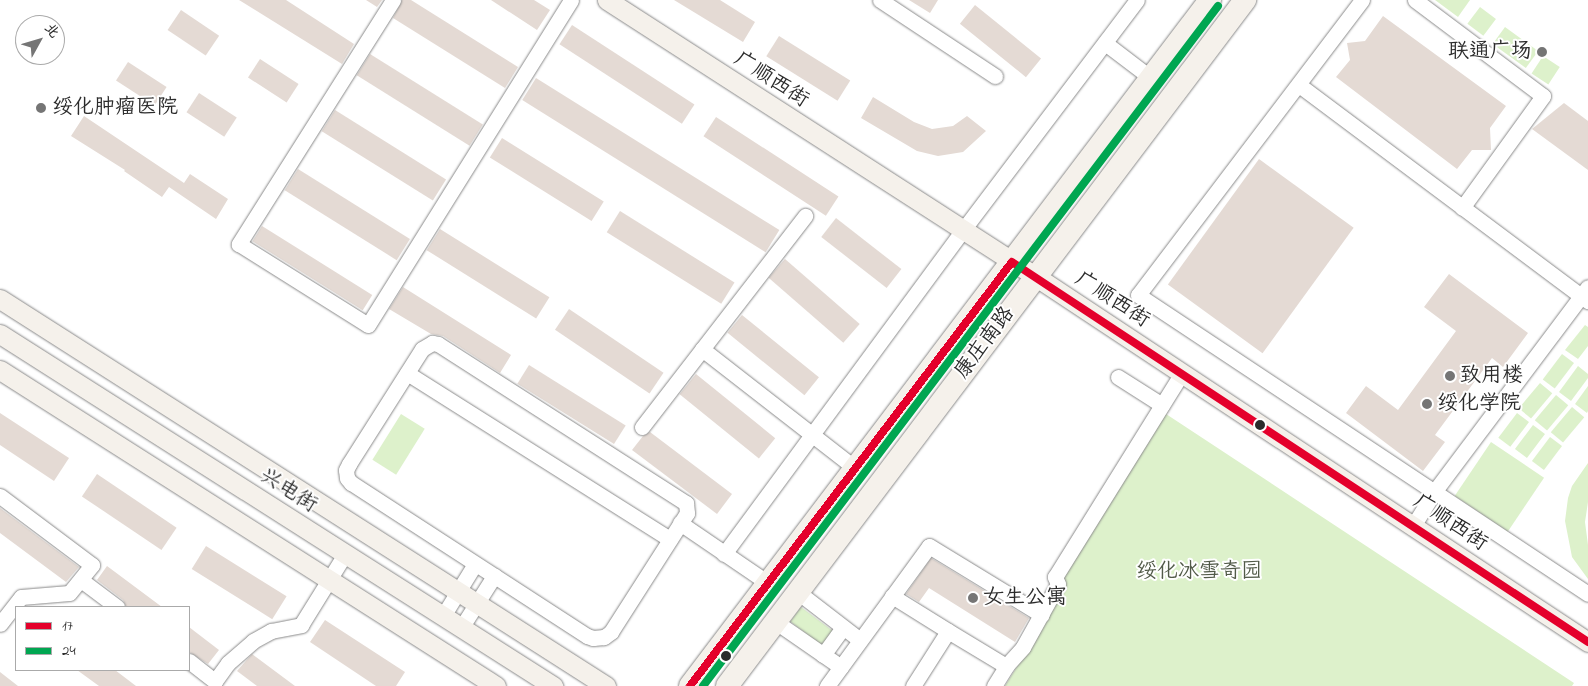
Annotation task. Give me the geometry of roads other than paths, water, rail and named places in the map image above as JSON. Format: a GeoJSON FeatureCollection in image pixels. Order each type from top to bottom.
{"type":"FeatureCollection","features":[{"type":"Feature","properties":{"kind":"highway","name":"康庄南路"},"geometry":{"type":"LineString","coordinates":[[690,686],[1210,0]]}},
{"type":"Feature","properties":{"kind":"highway","name":"康庄南路"},"geometry":{"type":"LineString","coordinates":[[727,686],[799,593],[1035,276],[1244,0]]}},
{"type":"Feature","properties":{"kind":"main road","name":"广顺西街"},"geometry":{"type":"LineString","coordinates":[[607,0],[1035,276],[1588,642]]}},
{"type":"Feature","properties":{"kind":"main road"},"geometry":{"type":"LineString","coordinates":[[0,299],[606,686]]}},
{"type":"Feature","properties":{"kind":"main road","name":"兴电街"},"geometry":{"type":"LineString","coordinates":[[0,334],[552,686]]}},
{"type":"Feature","properties":{"kind":"main road"},"geometry":{"type":"LineString","coordinates":[[0,370],[496,686]]}},
{"type":"Feature","properties":{"kind":"street"},"geometry":{"type":"LineString","coordinates":[[393,0],[238,244],[368,325],[571,0]]}},
{"type":"Feature","properties":{"kind":"street"},"geometry":{"type":"LineString","coordinates":[[880,0],[995,76]]}},
{"type":"Feature","properties":{"kind":"street"},"geometry":{"type":"LineString","coordinates":[[724,554],[963,230],[1137,0]]}},
{"type":"Feature","properties":{"kind":"street"},"geometry":{"type":"LineString","coordinates":[[1362,0],[1138,295],[1588,594]]}},
{"type":"Feature","properties":{"kind":"street"},"geometry":{"type":"LineString","coordinates":[[1415,0],[1543,96],[1462,208]]}},
{"type":"Feature","properties":{"kind":"street"},"geometry":{"type":"LineString","coordinates":[[1105,43],[1151,78]]}},
{"type":"Feature","properties":{"kind":"street"},"geometry":{"type":"LineString","coordinates":[[1299,85],[1462,208],[1586,295],[1434,492],[1413,526]]}},
{"type":"Feature","properties":{"kind":"street"},"geometry":{"type":"LineString","coordinates":[[642,428],[805,216]]}},
{"type":"Feature","properties":{"kind":"street"},"geometry":{"type":"LineString","coordinates":[[438,344],[683,499],[686,503],[686,513],[680,523],[611,632],[598,638],[587,636],[351,483],[347,478],[346,470],[426,345],[438,344]]}},
{"type":"Feature","properties":{"kind":"street"},"geometry":{"type":"LineString","coordinates":[[702,349],[855,468]]}},
{"type":"Feature","properties":{"kind":"street"},"geometry":{"type":"LineString","coordinates":[[407,373],[670,539]]}},
{"type":"Feature","properties":{"kind":"street"},"geometry":{"type":"LineString","coordinates":[[994,686],[1006,666],[1023,647],[1058,584],[1055,577],[1182,373]]}},
{"type":"Feature","properties":{"kind":"street"},"geometry":{"type":"LineString","coordinates":[[1118,377],[1162,405]]}},
{"type":"Feature","properties":{"kind":"street"},"geometry":{"type":"LineString","coordinates":[[0,496],[92,565],[69,593],[21,597],[0,624]]}},
{"type":"Feature","properties":{"kind":"street"},"geometry":{"type":"LineString","coordinates":[[680,523],[768,583]]}},
{"type":"Feature","properties":{"kind":"street"},"geometry":{"type":"LineString","coordinates":[[827,686],[929,546],[1042,615]]}},
{"type":"Feature","properties":{"kind":"street"},"geometry":{"type":"LineString","coordinates":[[190,663],[215,681],[228,663],[253,641],[271,631],[301,625],[345,554]]}},
{"type":"Feature","properties":{"kind":"street"},"geometry":{"type":"LineString","coordinates":[[443,616],[475,564]]}},
{"type":"Feature","properties":{"kind":"street"},"geometry":{"type":"LineString","coordinates":[[462,628],[494,576]]}},
{"type":"Feature","properties":{"kind":"street"},"geometry":{"type":"LineString","coordinates":[[81,580],[116,606]]}},
{"type":"Feature","properties":{"kind":"street"},"geometry":{"type":"LineString","coordinates":[[799,593],[860,640]]}},
{"type":"Feature","properties":{"kind":"street"},"geometry":{"type":"LineString","coordinates":[[892,596],[1006,666]]}},
{"type":"Feature","properties":{"kind":"street"},"geometry":{"type":"LineString","coordinates":[[776,622],[840,667]]}},
{"type":"Feature","properties":{"kind":"street"},"geometry":{"type":"LineString","coordinates":[[823,655],[843,627]]}},
{"type":"Feature","properties":{"kind":"street"},"geometry":{"type":"LineString","coordinates":[[913,686],[948,631]]}},
{"type":"Feature","properties":{"kind":"place","name":"联通广场"},"geometry":{"type":"Point","coordinates":[1542,52]}},
{"type":"Feature","properties":{"kind":"place","name":"绥化肿瘤医院"},"geometry":{"type":"Point","coordinates":[41,108]}},
{"type":"Feature","properties":{"kind":"place","name":"致用楼"},"geometry":{"type":"Point","coordinates":[1450,376]}},
{"type":"Feature","properties":{"kind":"place","name":"绥化学院"},"geometry":{"type":"Point","coordinates":[1427,404]}},
{"type":"Feature","properties":{"kind":"place","name":"女生公寓"},"geometry":{"type":"Point","coordinates":[973,598]}},
{"type":"Feature","properties":{"kind":"park label","name":"绥化冰雪奇园"},"geometry":{"type":"Point","coordinates":[1199,572]}}]}
